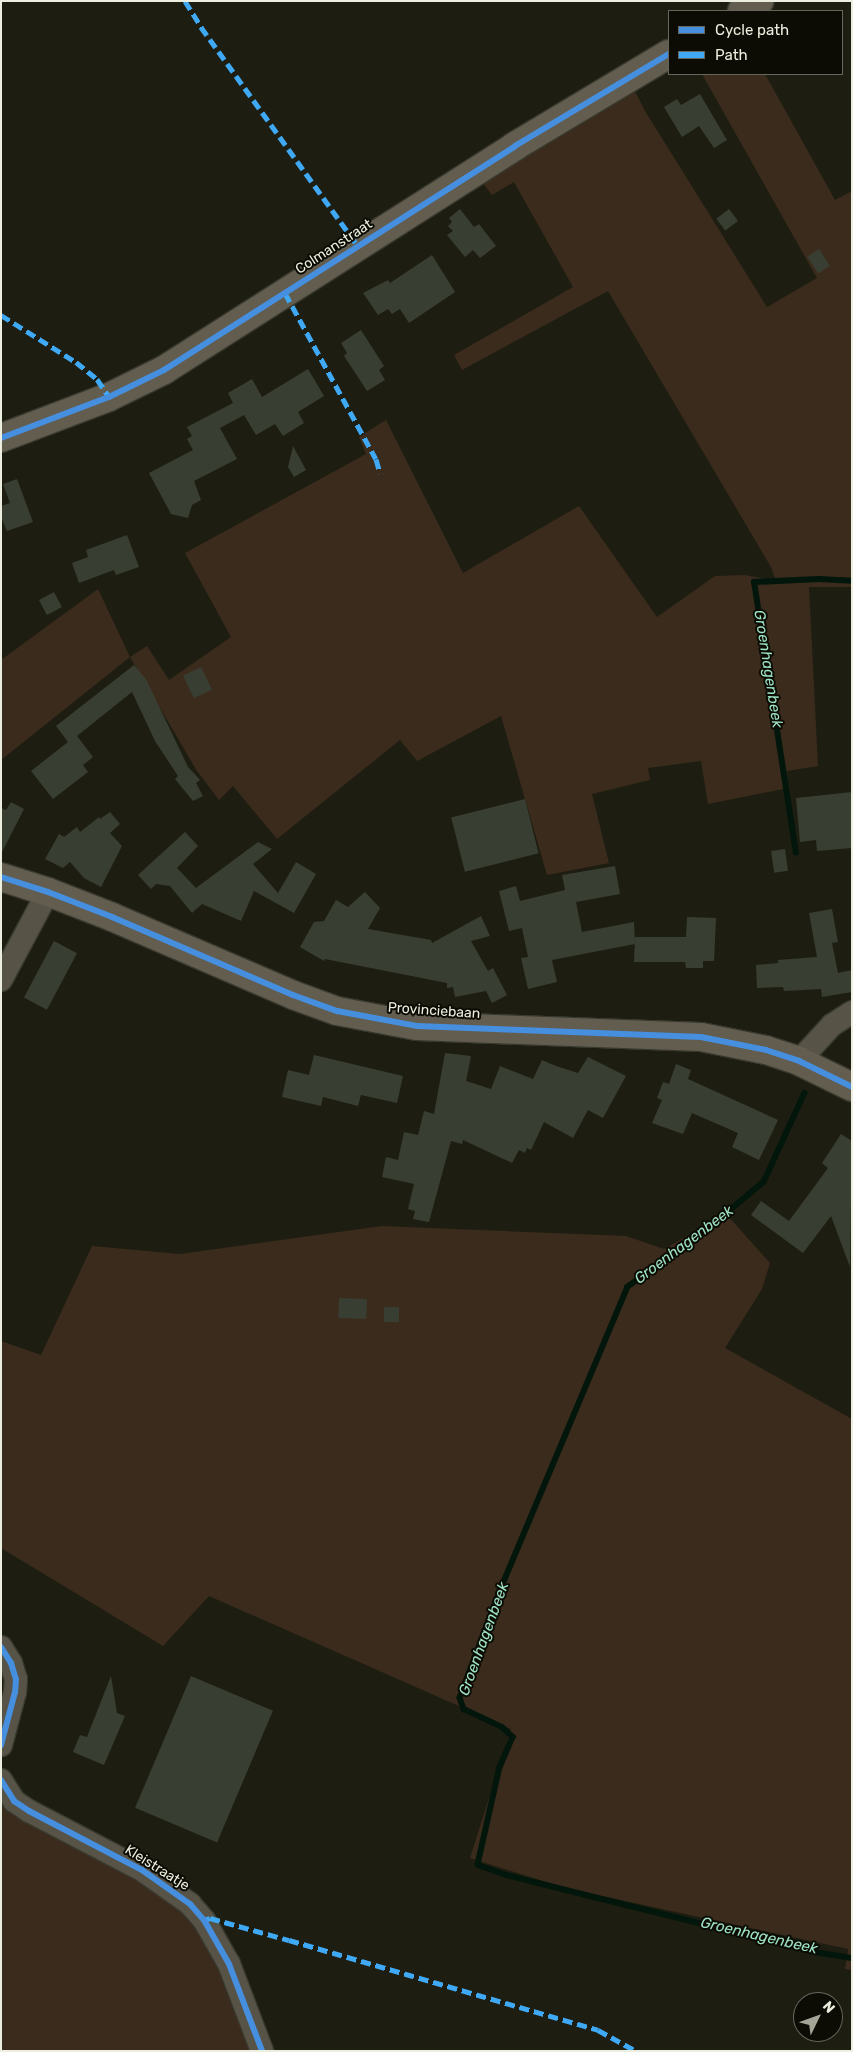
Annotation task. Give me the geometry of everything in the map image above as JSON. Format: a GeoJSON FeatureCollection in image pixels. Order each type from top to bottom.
{"type":"FeatureCollection","features":[{"type":"Feature","properties":{"kind":"main road"},"geometry":{"type":"LineString","coordinates":[[744,10],[759,1]]}},
{"type":"Feature","properties":{"kind":"main road","name":"Colmanstraat"},"geometry":{"type":"LineString","coordinates":[[1,438],[109,396],[164,370],[515,146],[668,55]]}},
{"type":"Feature","properties":{"kind":"main road","name":"Provinciebaan"},"geometry":{"type":"LineString","coordinates":[[1,877],[48,892],[293,996],[337,1011],[417,1026],[701,1037],[766,1050],[799,1061],[852,1087]]}},
{"type":"Feature","properties":{"kind":"street"},"geometry":{"type":"LineString","coordinates":[[1,980],[48,892]]}},
{"type":"Feature","properties":{"kind":"street"},"geometry":{"type":"LineString","coordinates":[[799,1061],[832,1024],[852,1012]]}},
{"type":"Feature","properties":{"kind":"street"},"geometry":{"type":"LineString","coordinates":[[1,1647],[11,1663],[16,1679],[15,1692],[1,1745]]}},
{"type":"Feature","properties":{"kind":"street","name":"Kleistraatje"},"geometry":{"type":"LineString","coordinates":[[1,1780],[14,1801],[29,1811],[142,1870],[190,1904],[209,1927],[229,1964],[262,2051]]}},
{"type":"Feature","properties":{"kind":"shaded area"},"geometry":{"type":"Polygon","coordinates":[[[703,75],[766,75],[835,200],[852,191],[852,587],[809,587],[818,766],[787,771],[788,788],[708,804],[701,761],[648,768],[650,780],[592,794],[609,863],[547,875],[501,716],[417,761],[400,740],[277,839],[233,786],[219,800],[197,771],[130,657],[147,646],[169,680],[231,637],[185,553],[366,454],[359,437],[386,420],[463,573],[579,506],[657,617],[715,576],[745,575],[776,581],[771,567],[608,291],[462,370],[454,355],[573,287],[514,182],[492,195],[482,182],[635,91],[645,111],[767,307],[817,278],[703,75]]]}},
{"type":"Feature","properties":{"kind":"shaded area"},"geometry":{"type":"Polygon","coordinates":[[[98,589],[130,657],[1,760],[1,660],[98,589]]]}},
{"type":"Feature","properties":{"kind":"shaded area"},"geometry":{"type":"Polygon","coordinates":[[[726,1214],[770,1263],[762,1289],[725,1348],[852,1419],[852,1970],[845,1969],[848,1949],[565,1888],[470,1858],[511,1729],[209,1596],[163,1646],[1,1548],[1,1341],[41,1355],[92,1246],[180,1254],[382,1226],[626,1236],[664,1249],[726,1214]]]}},
{"type":"Feature","properties":{"kind":"shaded area"},"geometry":{"type":"Polygon","coordinates":[[[1,1799],[153,1883],[198,1926],[222,1969],[252,2051],[1,2051],[1,1799]]]}},
{"type":"Feature","properties":{"kind":"building"},"geometry":{"type":"Polygon","coordinates":[[[700,94],[727,140],[714,148],[699,126],[682,137],[664,107],[677,99],[681,105],[700,94]]]}},
{"type":"Feature","properties":{"kind":"building"},"geometry":{"type":"Polygon","coordinates":[[[460,209],[474,227],[479,224],[496,246],[480,258],[473,250],[465,257],[447,235],[453,231],[448,226],[452,222],[449,218],[460,209]]]}},
{"type":"Feature","properties":{"kind":"building"},"geometry":{"type":"Polygon","coordinates":[[[729,209],[738,221],[725,231],[716,219],[729,209]]]}},
{"type":"Feature","properties":{"kind":"building"},"geometry":{"type":"Polygon","coordinates":[[[819,249],[830,266],[818,273],[807,257],[819,249]]]}},
{"type":"Feature","properties":{"kind":"building"},"geometry":{"type":"Polygon","coordinates":[[[432,255],[455,292],[409,323],[400,309],[392,314],[388,309],[378,315],[363,293],[388,280],[390,283],[432,255]]]}},
{"type":"Feature","properties":{"kind":"building"},"geometry":{"type":"Polygon","coordinates":[[[361,330],[384,366],[379,370],[385,380],[367,391],[344,356],[347,353],[341,343],[361,330]]]}},
{"type":"Feature","properties":{"kind":"building"},"geometry":{"type":"Polygon","coordinates":[[[308,369],[324,396],[298,412],[304,423],[283,436],[275,424],[256,435],[244,415],[220,428],[237,459],[194,481],[201,500],[192,505],[188,518],[171,514],[149,473],[193,450],[187,439],[192,436],[187,427],[233,403],[228,393],[252,379],[262,397],[308,369]]]}},
{"type":"Feature","properties":{"kind":"building"},"geometry":{"type":"Polygon","coordinates":[[[293,446],[306,470],[294,477],[288,467],[293,446]]]}},
{"type":"Feature","properties":{"kind":"building"},"geometry":{"type":"Polygon","coordinates":[[[17,479],[33,522],[7,531],[1,517],[1,506],[10,503],[3,484],[17,479]]]}},
{"type":"Feature","properties":{"kind":"building"},"geometry":{"type":"Polygon","coordinates":[[[127,535],[139,567],[116,575],[114,570],[79,583],[72,563],[88,557],[86,550],[127,535]]]}},
{"type":"Feature","properties":{"kind":"building"},"geometry":{"type":"Polygon","coordinates":[[[54,592],[62,607],[47,615],[39,600],[54,592]]]}},
{"type":"Feature","properties":{"kind":"building"},"geometry":{"type":"Polygon","coordinates":[[[134,665],[146,679],[188,767],[200,780],[196,783],[203,796],[193,801],[175,779],[178,776],[155,741],[132,692],[77,736],[93,757],[83,765],[88,772],[53,799],[31,771],[68,742],[56,726],[134,665]]]}},
{"type":"Feature","properties":{"kind":"building"},"geometry":{"type":"Polygon","coordinates":[[[201,667],[212,689],[194,698],[183,676],[201,667]]]}},
{"type":"Feature","properties":{"kind":"building"},"geometry":{"type":"Polygon","coordinates":[[[852,792],[852,848],[817,851],[816,840],[800,842],[796,798],[852,792]]]}},
{"type":"Feature","properties":{"kind":"building"},"geometry":{"type":"Polygon","coordinates":[[[525,799],[539,853],[465,872],[451,817],[525,799]]]}},
{"type":"Feature","properties":{"kind":"building"},"geometry":{"type":"Polygon","coordinates":[[[11,802],[24,809],[1,854],[1,808],[6,810],[11,802]]]}},
{"type":"Feature","properties":{"kind":"building"},"geometry":{"type":"Polygon","coordinates":[[[110,812],[120,824],[110,833],[122,846],[101,887],[84,878],[70,862],[63,868],[45,859],[59,834],[64,837],[77,827],[80,832],[99,817],[100,819],[110,812]]]}},
{"type":"Feature","properties":{"kind":"building"},"geometry":{"type":"Polygon","coordinates":[[[185,832],[198,846],[177,868],[196,888],[258,842],[272,849],[253,864],[278,893],[296,862],[316,874],[294,913],[254,891],[241,921],[202,904],[192,913],[170,886],[156,884],[151,889],[138,875],[185,832]]]}},
{"type":"Feature","properties":{"kind":"building"},"geometry":{"type":"Polygon","coordinates":[[[785,849],[788,871],[774,873],[771,851],[785,849]]]}},
{"type":"Feature","properties":{"kind":"building"},"geometry":{"type":"Polygon","coordinates":[[[615,866],[620,894],[576,902],[582,932],[634,922],[635,944],[552,960],[557,982],[528,989],[521,958],[528,957],[522,928],[509,931],[499,891],[516,886],[520,901],[565,890],[562,875],[615,866]]]}},
{"type":"Feature","properties":{"kind":"building"},"geometry":{"type":"Polygon","coordinates":[[[365,892],[380,908],[368,929],[431,940],[432,943],[481,916],[490,936],[471,941],[488,971],[493,968],[507,995],[492,1003],[486,991],[455,997],[453,987],[447,988],[447,983],[325,959],[324,961],[300,947],[314,922],[324,921],[336,900],[348,907],[365,892]]]}},
{"type":"Feature","properties":{"kind":"building"},"geometry":{"type":"Polygon","coordinates":[[[832,909],[838,942],[832,943],[838,973],[852,970],[852,992],[822,997],[821,989],[784,991],[783,987],[757,988],[756,965],[778,963],[778,960],[817,957],[809,913],[832,909]]]}},
{"type":"Feature","properties":{"kind":"building"},"geometry":{"type":"Polygon","coordinates":[[[687,917],[716,918],[714,961],[703,961],[703,968],[686,968],[685,962],[634,962],[635,937],[686,937],[687,917]]]}},
{"type":"Feature","properties":{"kind":"building"},"geometry":{"type":"Polygon","coordinates":[[[54,941],[77,953],[47,1010],[24,998],[54,941]]]}},
{"type":"Feature","properties":{"kind":"building"},"geometry":{"type":"Polygon","coordinates":[[[445,1053],[471,1056],[466,1081],[491,1089],[500,1066],[533,1079],[542,1060],[578,1073],[588,1057],[626,1076],[603,1118],[588,1110],[573,1138],[544,1122],[531,1150],[527,1148],[525,1153],[519,1150],[512,1163],[463,1140],[462,1144],[451,1141],[429,1222],[413,1219],[415,1211],[408,1209],[414,1184],[382,1177],[386,1157],[398,1160],[404,1132],[418,1135],[424,1111],[434,1114],[445,1053]]]}},
{"type":"Feature","properties":{"kind":"building"},"geometry":{"type":"Polygon","coordinates":[[[314,1055],[403,1076],[397,1103],[361,1095],[358,1106],[323,1097],[321,1106],[282,1097],[288,1070],[309,1075],[314,1055]]]}},
{"type":"Feature","properties":{"kind":"building"},"geometry":{"type":"Polygon","coordinates":[[[676,1064],[691,1070],[688,1079],[778,1120],[759,1160],[732,1147],[738,1133],[692,1113],[683,1134],[652,1123],[662,1100],[657,1098],[663,1082],[669,1084],[676,1064]]]}},
{"type":"Feature","properties":{"kind":"building"},"geometry":{"type":"Polygon","coordinates":[[[841,1134],[852,1141],[850,1267],[831,1216],[803,1253],[751,1215],[761,1201],[789,1221],[828,1168],[822,1163],[841,1134]]]}},
{"type":"Feature","properties":{"kind":"building"},"geometry":{"type":"Polygon","coordinates":[[[339,1298],[367,1299],[366,1319],[338,1318],[339,1298]]]}},
{"type":"Feature","properties":{"kind":"building"},"geometry":{"type":"Polygon","coordinates":[[[384,1307],[399,1307],[399,1322],[384,1322],[384,1307]]]}},
{"type":"Feature","properties":{"kind":"building"},"geometry":{"type":"Polygon","coordinates":[[[111,1676],[117,1713],[125,1716],[104,1765],[73,1752],[80,1735],[87,1737],[111,1676]]]}},
{"type":"Feature","properties":{"kind":"building"},"geometry":{"type":"Polygon","coordinates":[[[191,1676],[273,1711],[217,1842],[135,1808],[191,1676]]]}},
{"type":"Feature","properties":{"kind":"waterway","name":"Groenhagenbeek"},"geometry":{"type":"LineString","coordinates":[[796,853],[754,582],[819,579],[852,581]]}},
{"type":"Feature","properties":{"kind":"waterway","name":"Groenhagenbeek"},"geometry":{"type":"LineString","coordinates":[[805,1093],[764,1182],[695,1240],[628,1287],[501,1589],[460,1698],[464,1709],[502,1727],[513,1737],[500,1767],[478,1865],[507,1875],[586,1895],[821,1953],[852,1958]]}},
{"type":"Feature","properties":{"kind":"marked path"},"geometry":{"type":"LineString","coordinates":[[185,1],[201,27],[358,246]]}},
{"type":"Feature","properties":{"kind":"marked path"},"geometry":{"type":"LineString","coordinates":[[285,293],[376,459],[380,473]]}},
{"type":"Feature","properties":{"kind":"marked path"},"geometry":{"type":"LineString","coordinates":[[1,315],[76,362],[97,379],[109,397]]}},
{"type":"Feature","properties":{"kind":"marked path"},"geometry":{"type":"LineString","coordinates":[[204,1920],[210,1918],[289,1940],[598,2030],[636,2051]]}},
{"type":"Feature","properties":{"kind":"cycle path"},"geometry":{"type":"LineString","coordinates":[[1,438],[109,397],[164,370],[515,146],[668,55]]}},
{"type":"Feature","properties":{"kind":"cycle path"},"geometry":{"type":"LineString","coordinates":[[1,877],[48,892],[112,917],[293,995],[337,1011],[417,1026],[701,1037],[766,1050],[799,1061],[852,1087]]}},
{"type":"Feature","properties":{"kind":"cycle path"},"geometry":{"type":"LineString","coordinates":[[1,1647],[11,1663],[16,1679],[15,1692],[1,1745]]}},
{"type":"Feature","properties":{"kind":"cycle path"},"geometry":{"type":"LineString","coordinates":[[1,1780],[14,1801],[29,1811],[142,1870],[190,1904],[204,1920],[229,1964],[262,2051]]}}]}
